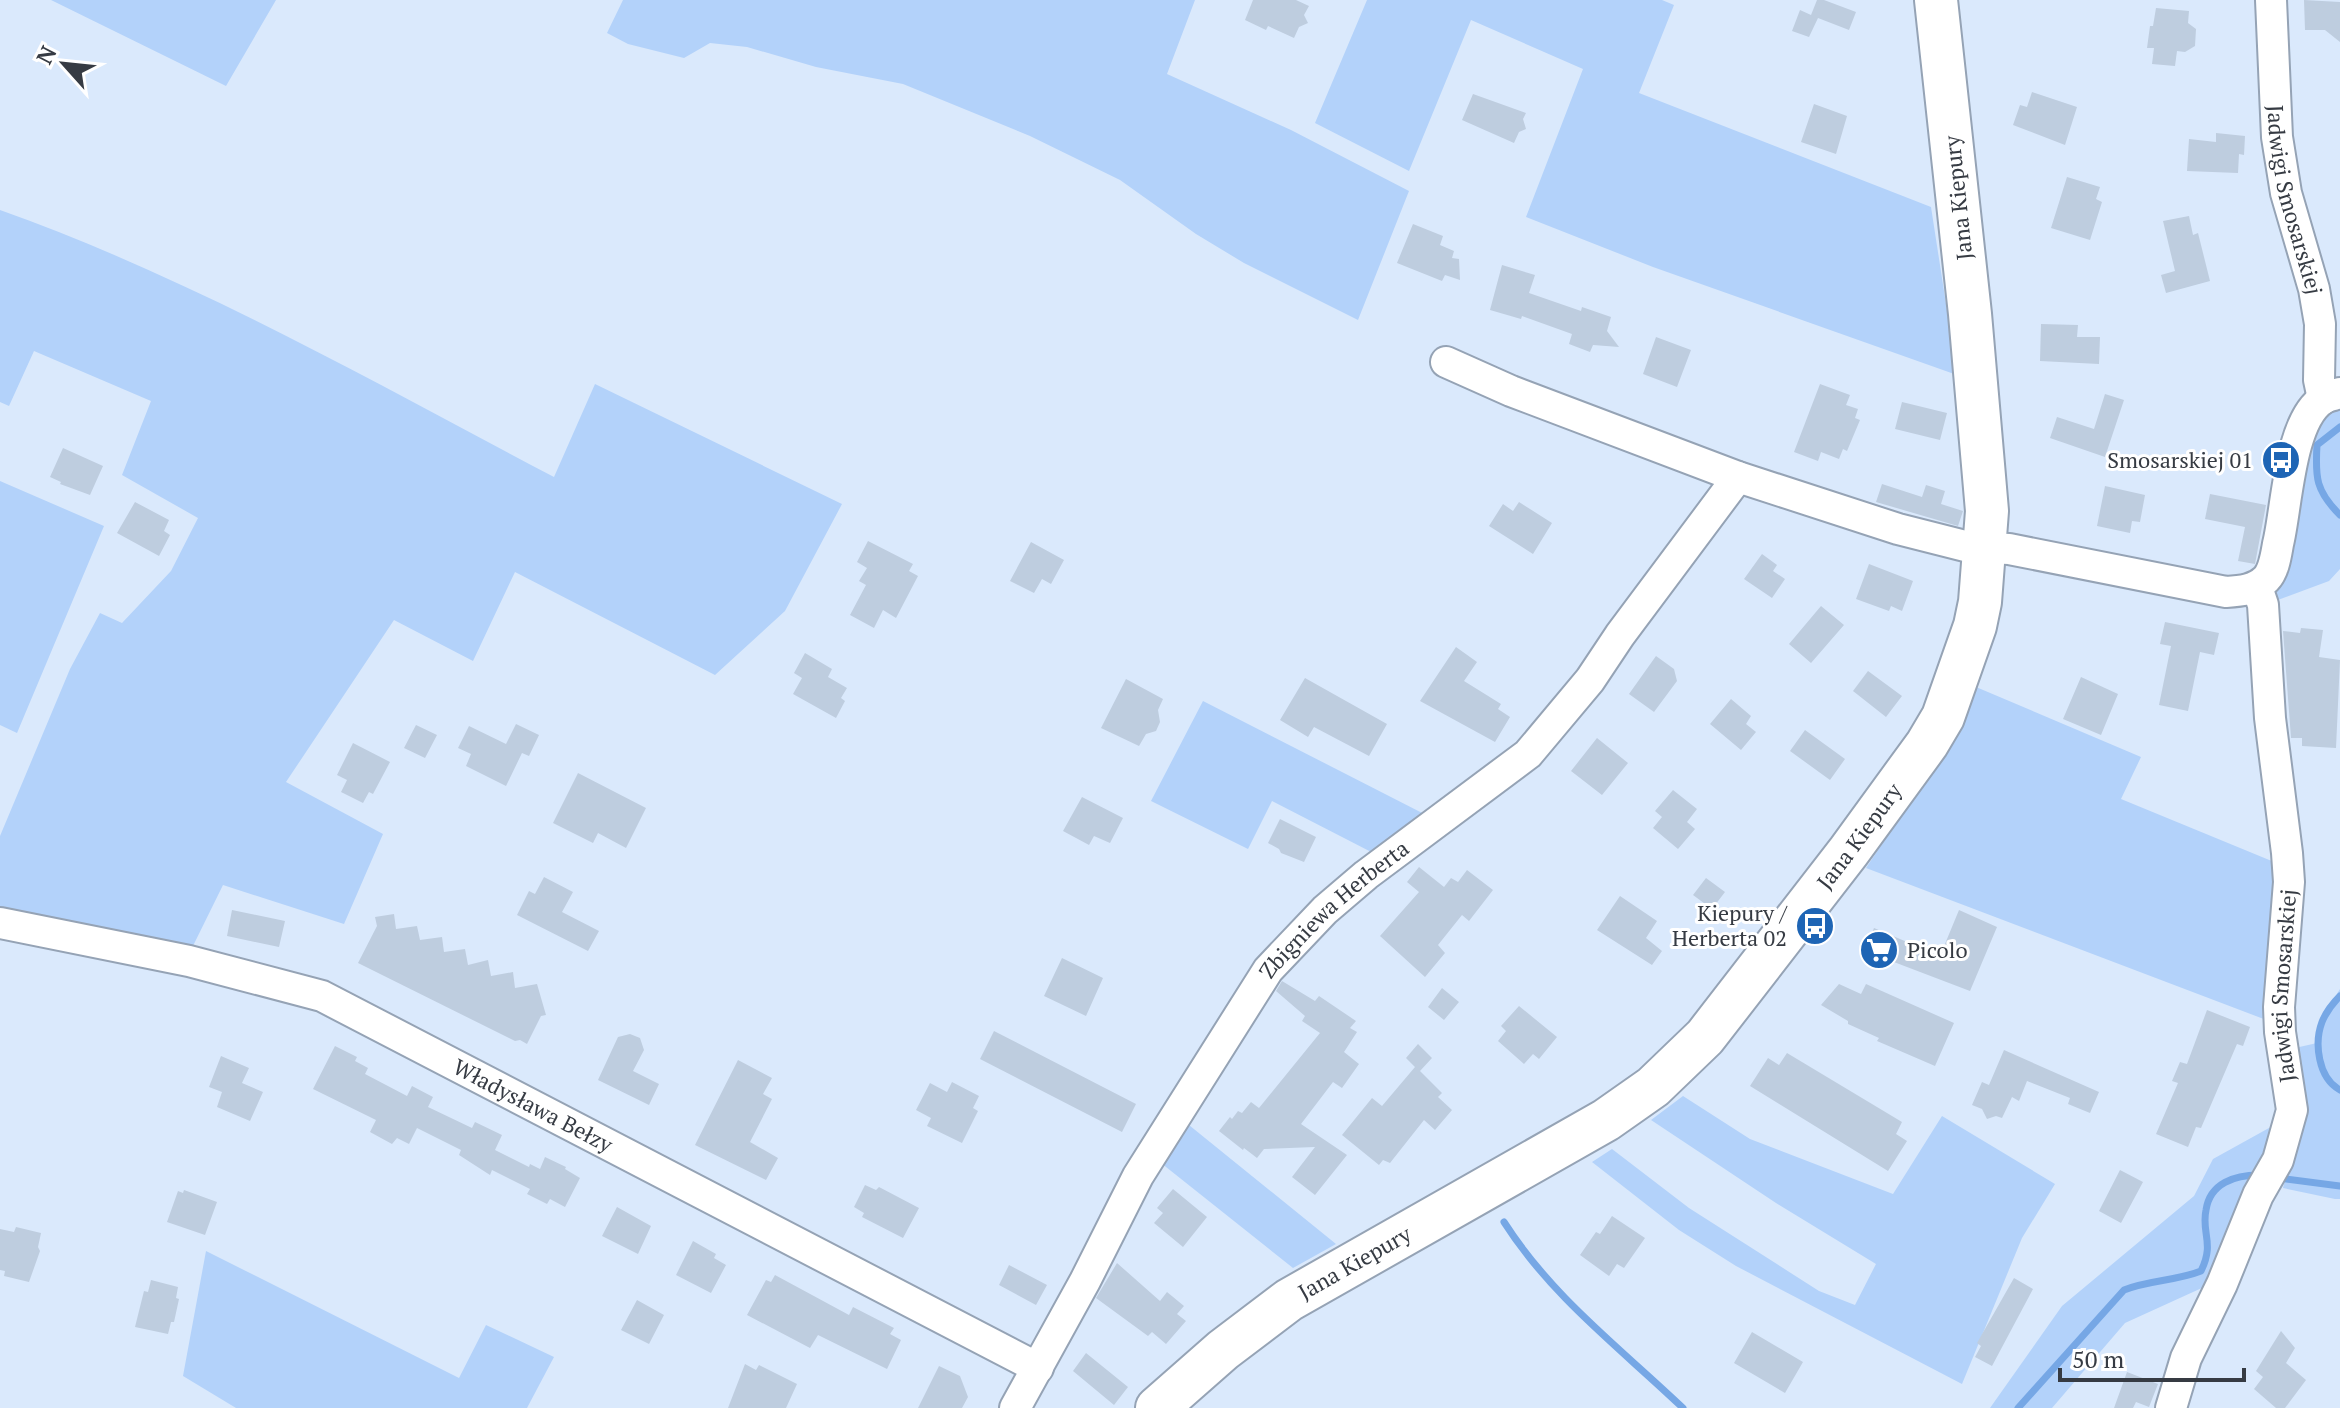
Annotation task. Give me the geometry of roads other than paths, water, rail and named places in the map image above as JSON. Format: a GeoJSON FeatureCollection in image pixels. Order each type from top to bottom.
{"type":"FeatureCollection","features":[{"type":"Feature","properties":{"kind":"street","name":"Jana Kiepury"},"geometry":{"type":"LineString","coordinates":[[1157,1408],[1223,1350],[1289,1300],[1606,1120],[1653,1087],[1696,1046],[1791,928],[1927,744],[1951,698],[1980,602],[1987,511],[1936,0]]}},
{"type":"Feature","properties":{"kind":"street","name":"Jadwigi Smosarskiej"},"geometry":{"type":"LineString","coordinates":[[2171,1408],[2186,1358],[2222,1284],[2258,1195],[2278,1160],[2292,1110],[2279,1007],[2289,882],[2283,806],[2270,718],[2263,605],[2257,587],[2269,577],[2274,562],[2296,446],[2304,423],[2331,396],[2319,380],[2320,324],[2314,289],[2286,193],[2277,137],[2271,0]]}},
{"type":"Feature","properties":{"kind":"street"},"geometry":{"type":"LineString","coordinates":[[1446,362],[1511,391],[1738,477],[1912,533],[1969,547],[2009,549],[2226,592],[2257,587]]}},
{"type":"Feature","properties":{"kind":"street","name":"Zbigniewa Herberta"},"geometry":{"type":"LineString","coordinates":[[1015,1408],[1138,1176],[1268,970],[1325,910],[1366,875],[1528,754],[1590,680],[1738,477]]}},
{"type":"Feature","properties":{"kind":"street","name":"Władysława Bełzy"},"geometry":{"type":"LineString","coordinates":[[0,923],[189,961],[322,996],[1038,1368]]}},
{"type":"Feature","properties":{"kind":"waterway"},"geometry":{"type":"LineString","coordinates":[[2340,427],[2317,445],[2316,466],[2322,491],[2340,515]]}},
{"type":"Feature","properties":{"kind":"waterway"},"geometry":{"type":"LineString","coordinates":[[2340,996],[2324,1018],[2318,1040],[2323,1069],[2340,1090]]}},
{"type":"Feature","properties":{"kind":"waterway"},"geometry":{"type":"LineString","coordinates":[[2018,1408],[2124,1290],[2201,1271],[2207,1253],[2205,1225],[2208,1201],[2225,1182],[2259,1175]]}},
{"type":"Feature","properties":{"kind":"waterway"},"geometry":{"type":"LineString","coordinates":[[2279,1178],[2340,1186]]}},
{"type":"Feature","properties":{"kind":"waterway"},"geometry":{"type":"LineString","coordinates":[[1504,1222],[1565,1298],[1683,1408]]}},
{"type":"Feature","properties":{"kind":"place","name":"Smosarskiej 01"},"geometry":{"type":"Point","coordinates":[2281,460]}},
{"type":"Feature","properties":{"kind":"place","name":"Kiepury / Herberta 02"},"geometry":{"type":"Point","coordinates":[1815,926]}},
{"type":"Feature","properties":{"kind":"place","name":"Picolo"},"geometry":{"type":"Point","coordinates":[1879,950]}}]}
